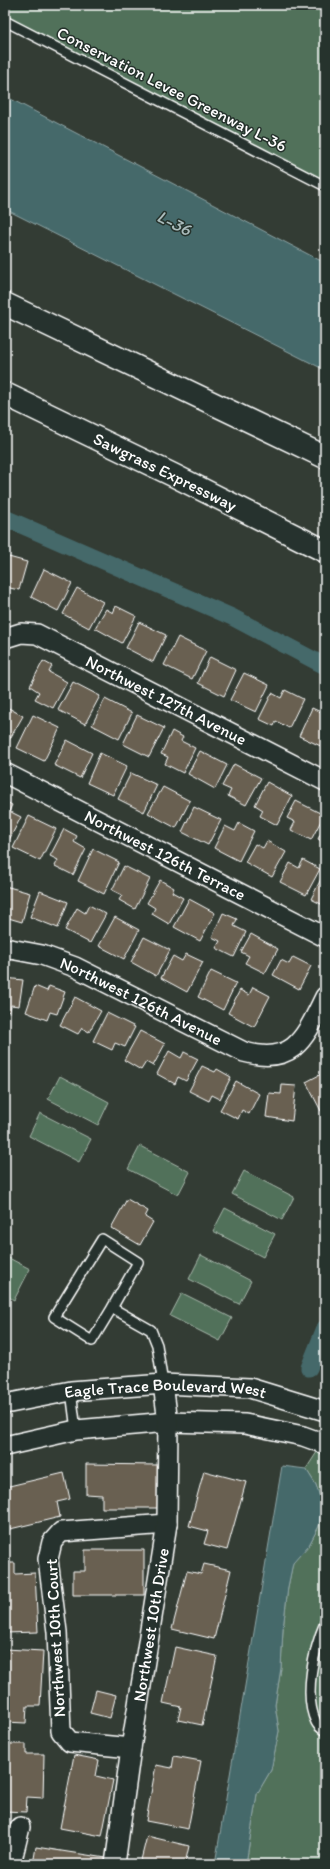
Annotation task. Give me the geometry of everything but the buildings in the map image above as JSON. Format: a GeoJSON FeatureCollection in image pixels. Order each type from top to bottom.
{"type":"FeatureCollection","features":[{"type":"Feature","properties":{"kind":"highway"},"geometry":{"type":"LineString","coordinates":[[5,304],[325,458]]}},
{"type":"Feature","properties":{"kind":"highway","name":"Sawgrass Expressway"},"geometry":{"type":"LineString","coordinates":[[5,394],[173,475],[325,551]]}},
{"type":"Feature","properties":{"kind":"street","name":"Northwest 127th Avenue"},"geometry":{"type":"LineString","coordinates":[[5,638],[21,633],[37,634],[325,781]]}},
{"type":"Feature","properties":{"kind":"street","name":"Northwest 126th Terrace"},"geometry":{"type":"LineString","coordinates":[[5,773],[325,937]]}},
{"type":"Feature","properties":{"kind":"street","name":"Northwest 126th Avenue"},"geometry":{"type":"LineString","coordinates":[[5,948],[42,955],[75,967],[244,1052],[261,1056],[276,1055],[292,1048],[305,1036],[325,997]]}},
{"type":"Feature","properties":{"kind":"street","name":"Eagle Trace Boulevard West"},"geometry":{"type":"LineString","coordinates":[[5,1404],[71,1391],[163,1384],[250,1388],[325,1411]]}},
{"type":"Feature","properties":{"kind":"street","name":"Northwest 10th Drive"},"geometry":{"type":"LineString","coordinates":[[115,1864],[131,1748],[167,1524],[168,1422],[163,1384]]}},
{"type":"Feature","properties":{"kind":"street","name":"Eagle Trace Boulevard West"},"geometry":{"type":"LineString","coordinates":[[5,1446],[76,1430],[168,1422],[245,1424],[303,1436],[325,1444]]}},
{"type":"Feature","properties":{"kind":"street","name":"Northwest 10th Court"},"geometry":{"type":"LineString","coordinates":[[131,1748],[70,1742],[60,1731],[57,1632],[48,1559],[52,1542],[62,1532],[167,1524]]}},
{"type":"Feature","properties":{"kind":"street"},"geometry":{"type":"LineString","coordinates":[[11,1864],[20,1828]]}},
{"type":"Feature","properties":{"kind":"lane","name":"Conservation Levee Greenway L-36"},"geometry":{"type":"LineString","coordinates":[[5,21],[325,186]]}},
{"type":"Feature","properties":{"kind":"lane"},"geometry":{"type":"LineString","coordinates":[[102,1239],[138,1262],[112,1308],[92,1341],[54,1317],[102,1239]]}},
{"type":"Feature","properties":{"kind":"lane"},"geometry":{"type":"LineString","coordinates":[[112,1308],[151,1330],[157,1345],[163,1384]]}},
{"type":"Feature","properties":{"kind":"lane"},"geometry":{"type":"LineString","coordinates":[[71,1391],[76,1430]]}},
{"type":"Feature","properties":{"kind":"lane"},"geometry":{"type":"LineString","coordinates":[[325,1623],[311,1676],[311,1704],[317,1723],[325,1731]]}},
{"type":"Feature","properties":{"kind":"path"},"geometry":{"type":"LineString","coordinates":[[281,1864],[285,1858]]}},
{"type":"Feature","properties":{"kind":"green space"},"geometry":{"type":"Polygon","coordinates":[[[5,5],[325,5],[325,186],[5,21],[5,5]]]}},
{"type":"Feature","properties":{"kind":"green space"},"geometry":{"type":"Polygon","coordinates":[[[60,1076],[109,1102],[98,1125],[48,1099],[60,1076]]]}},
{"type":"Feature","properties":{"kind":"green space"},"geometry":{"type":"Polygon","coordinates":[[[40,1113],[91,1139],[79,1162],[29,1136],[40,1113]]]}},
{"type":"Feature","properties":{"kind":"green space"},"geometry":{"type":"Polygon","coordinates":[[[140,1146],[190,1172],[178,1195],[128,1169],[140,1146]]]}},
{"type":"Feature","properties":{"kind":"green space"},"geometry":{"type":"Polygon","coordinates":[[[244,1171],[294,1197],[282,1220],[232,1194],[244,1171]]]}},
{"type":"Feature","properties":{"kind":"green space"},"geometry":{"type":"Polygon","coordinates":[[[225,1208],[275,1234],[263,1257],[213,1231],[225,1208]]]}},
{"type":"Feature","properties":{"kind":"green space"},"geometry":{"type":"Polygon","coordinates":[[[201,1255],[251,1281],[239,1304],[189,1279],[201,1255]]]}},
{"type":"Feature","properties":{"kind":"green space"},"geometry":{"type":"Polygon","coordinates":[[[5,1256],[30,1269],[14,1300],[5,1295],[5,1256]]]}},
{"type":"Feature","properties":{"kind":"green space"},"geometry":{"type":"Polygon","coordinates":[[[182,1293],[232,1318],[220,1341],[170,1316],[182,1293]]]}},
{"type":"Feature","properties":{"kind":"green space"},"geometry":{"type":"Polygon","coordinates":[[[317,1452],[325,1456],[325,1864],[246,1864],[257,1794],[271,1770],[279,1731],[275,1705],[281,1668],[283,1629],[288,1587],[293,1562],[309,1545],[319,1526],[322,1503],[316,1485],[306,1469],[317,1452]]]}},
{"type":"Feature","properties":{"kind":"water","name":"L-36"},"geometry":{"type":"Polygon","coordinates":[[[5,96],[325,263],[325,370],[5,209],[5,96]]]}},
{"type":"Feature","properties":{"kind":"water"},"geometry":{"type":"Polygon","coordinates":[[[282,1466],[306,1469],[316,1485],[322,1503],[319,1526],[309,1545],[293,1563],[288,1587],[283,1629],[281,1668],[275,1705],[279,1731],[271,1770],[257,1794],[246,1864],[215,1864],[282,1466]]]}},
{"type":"Feature","properties":{"kind":"waterway"},"geometry":{"type":"LineString","coordinates":[[5,518],[232,617],[325,666]]}},
{"type":"Feature","properties":{"kind":"waterway"},"geometry":{"type":"LineString","coordinates":[[309,1368],[325,1328]]}}]}
